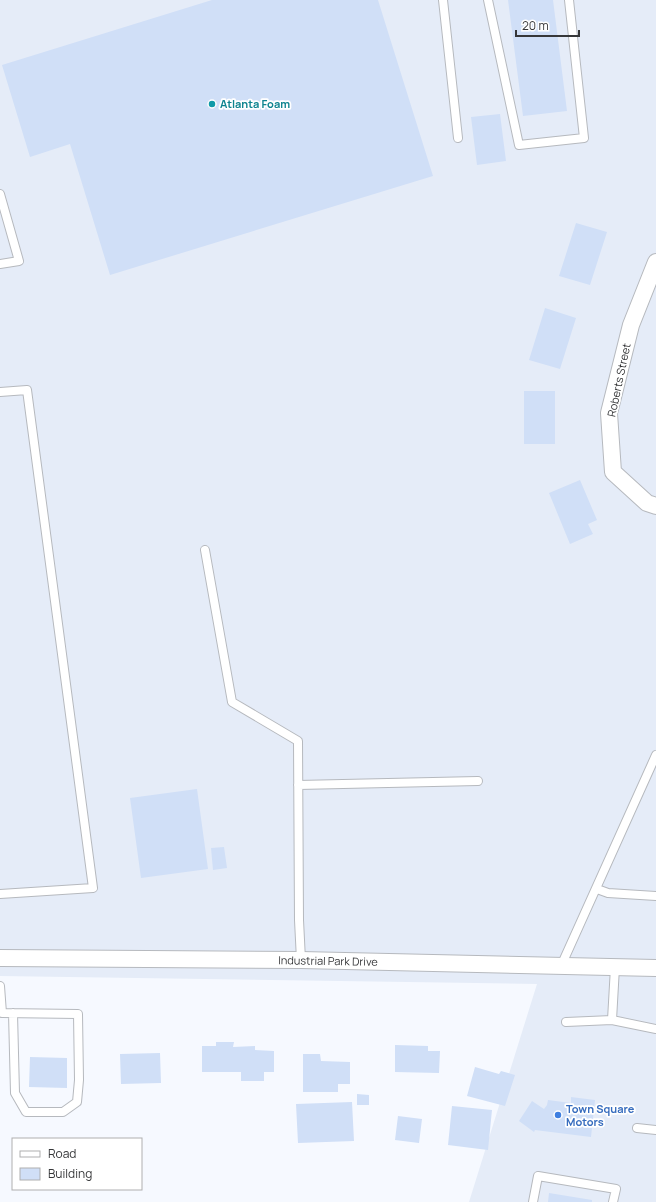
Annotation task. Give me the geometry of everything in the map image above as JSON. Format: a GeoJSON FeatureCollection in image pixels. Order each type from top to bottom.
{"type":"FeatureCollection","features":[{"type":"Feature","properties":{"kind":"street","name":"Roberts Street"},"geometry":{"type":"LineString","coordinates":[[656,262],[631,325],[609,413],[613,472],[647,502],[656,506]]}},
{"type":"Feature","properties":{"kind":"street","name":"Industrial Park Drive"},"geometry":{"type":"LineString","coordinates":[[0,958],[301,960],[656,968]]}},
{"type":"Feature","properties":{"kind":"lane"},"geometry":{"type":"LineString","coordinates":[[444,0],[458,138]]}},
{"type":"Feature","properties":{"kind":"lane"},"geometry":{"type":"LineString","coordinates":[[488,0],[519,145],[584,138],[569,0]]}},
{"type":"Feature","properties":{"kind":"lane"},"geometry":{"type":"LineString","coordinates":[[0,194],[19,261],[0,264]]}},
{"type":"Feature","properties":{"kind":"lane"},"geometry":{"type":"LineString","coordinates":[[0,392],[26,390],[93,888],[0,894]]}},
{"type":"Feature","properties":{"kind":"lane"},"geometry":{"type":"LineString","coordinates":[[205,550],[232,702],[298,741],[299,920],[301,960]]}},
{"type":"Feature","properties":{"kind":"lane"},"geometry":{"type":"LineString","coordinates":[[561,966],[597,889],[656,755]]}},
{"type":"Feature","properties":{"kind":"lane"},"geometry":{"type":"LineString","coordinates":[[298,785],[478,781]]}},
{"type":"Feature","properties":{"kind":"lane"},"geometry":{"type":"LineString","coordinates":[[597,889],[608,893],[656,896]]}},
{"type":"Feature","properties":{"kind":"lane"},"geometry":{"type":"LineString","coordinates":[[612,1020],[616,967]]}},
{"type":"Feature","properties":{"kind":"lane"},"geometry":{"type":"LineString","coordinates":[[0,986],[1,1013],[13,1013],[78,1014],[79,1080],[77,1102],[63,1112],[26,1112],[15,1093],[13,1013]]}},
{"type":"Feature","properties":{"kind":"lane"},"geometry":{"type":"LineString","coordinates":[[566,1022],[612,1020],[656,1029]]}},
{"type":"Feature","properties":{"kind":"lane"},"geometry":{"type":"LineString","coordinates":[[637,1128],[656,1130]]}},
{"type":"Feature","properties":{"kind":"lane"},"geometry":{"type":"LineString","coordinates":[[533,1202],[538,1176],[616,1189],[613,1202]]}},
{"type":"Feature","properties":{"kind":"shaded area"},"geometry":{"type":"Polygon","coordinates":[[[0,0],[656,0],[656,1202],[469,1202],[537,984],[0,976],[0,0]]]}},
{"type":"Feature","properties":{"kind":"building","name":"Atlanta Foam"},"geometry":{"type":"Polygon","coordinates":[[[212,0],[378,0],[433,176],[110,275],[70,144],[30,157],[2,65],[212,0]]]}},
{"type":"Feature","properties":{"kind":"building"},"geometry":{"type":"Polygon","coordinates":[[[508,0],[553,0],[567,111],[523,116],[508,0]]]}},
{"type":"Feature","properties":{"kind":"building"},"geometry":{"type":"Polygon","coordinates":[[[500,114],[506,161],[477,165],[471,117],[500,114]]]}},
{"type":"Feature","properties":{"kind":"building"},"geometry":{"type":"Polygon","coordinates":[[[576,223],[607,232],[590,285],[559,276],[576,223]]]}},
{"type":"Feature","properties":{"kind":"building"},"geometry":{"type":"Polygon","coordinates":[[[545,308],[576,318],[560,369],[529,360],[545,308]]]}},
{"type":"Feature","properties":{"kind":"building"},"geometry":{"type":"Polygon","coordinates":[[[524,391],[555,391],[555,444],[524,444],[524,391]]]}},
{"type":"Feature","properties":{"kind":"building"},"geometry":{"type":"Polygon","coordinates":[[[580,480],[597,520],[588,524],[593,534],[570,544],[549,493],[580,480]]]}},
{"type":"Feature","properties":{"kind":"building"},"geometry":{"type":"Polygon","coordinates":[[[197,789],[208,869],[141,878],[130,798],[197,789]]]}},
{"type":"Feature","properties":{"kind":"building"},"geometry":{"type":"Polygon","coordinates":[[[224,847],[227,868],[213,870],[211,848],[224,847]]]}},
{"type":"Feature","properties":{"kind":"building"},"geometry":{"type":"Polygon","coordinates":[[[216,1042],[234,1042],[233,1047],[255,1046],[255,1050],[274,1051],[274,1072],[264,1072],[264,1081],[241,1081],[241,1072],[202,1072],[202,1046],[216,1046],[216,1042]]]}},
{"type":"Feature","properties":{"kind":"building"},"geometry":{"type":"Polygon","coordinates":[[[395,1045],[428,1046],[428,1051],[440,1051],[439,1073],[395,1072],[395,1045]]]}},
{"type":"Feature","properties":{"kind":"building"},"geometry":{"type":"Polygon","coordinates":[[[160,1053],[161,1083],[121,1084],[120,1054],[160,1053]]]}},
{"type":"Feature","properties":{"kind":"building"},"geometry":{"type":"Polygon","coordinates":[[[303,1054],[320,1054],[321,1061],[350,1062],[350,1084],[338,1084],[338,1092],[303,1092],[303,1054]]]}},
{"type":"Feature","properties":{"kind":"building"},"geometry":{"type":"Polygon","coordinates":[[[30,1057],[67,1058],[67,1088],[29,1087],[30,1057]]]}},
{"type":"Feature","properties":{"kind":"building"},"geometry":{"type":"Polygon","coordinates":[[[475,1067],[499,1074],[501,1071],[515,1075],[505,1106],[467,1096],[475,1067]]]}},
{"type":"Feature","properties":{"kind":"building"},"geometry":{"type":"Polygon","coordinates":[[[357,1094],[369,1095],[369,1105],[357,1105],[357,1094]]]}},
{"type":"Feature","properties":{"kind":"building","name":"Town Square Motors"},"geometry":{"type":"Polygon","coordinates":[[[571,1097],[595,1100],[591,1137],[535,1130],[534,1132],[519,1121],[532,1101],[544,1109],[548,1100],[571,1103],[571,1097]]]}},
{"type":"Feature","properties":{"kind":"building"},"geometry":{"type":"Polygon","coordinates":[[[352,1102],[354,1141],[298,1143],[296,1104],[352,1102]]]}},
{"type":"Feature","properties":{"kind":"building"},"geometry":{"type":"Polygon","coordinates":[[[452,1106],[492,1110],[488,1150],[448,1145],[452,1106]]]}},
{"type":"Feature","properties":{"kind":"building"},"geometry":{"type":"Polygon","coordinates":[[[398,1116],[422,1119],[419,1143],[395,1140],[398,1116]]]}},
{"type":"Feature","properties":{"kind":"building"},"geometry":{"type":"Polygon","coordinates":[[[549,1193],[592,1200],[592,1202],[548,1202],[549,1193]]]}},
{"type":"Feature","properties":{"kind":"place","name":"Atlanta Foam"},"geometry":{"type":"Point","coordinates":[212,104]}},
{"type":"Feature","properties":{"kind":"place","name":"Town Square Motors"},"geometry":{"type":"Point","coordinates":[558,1115]}}]}
